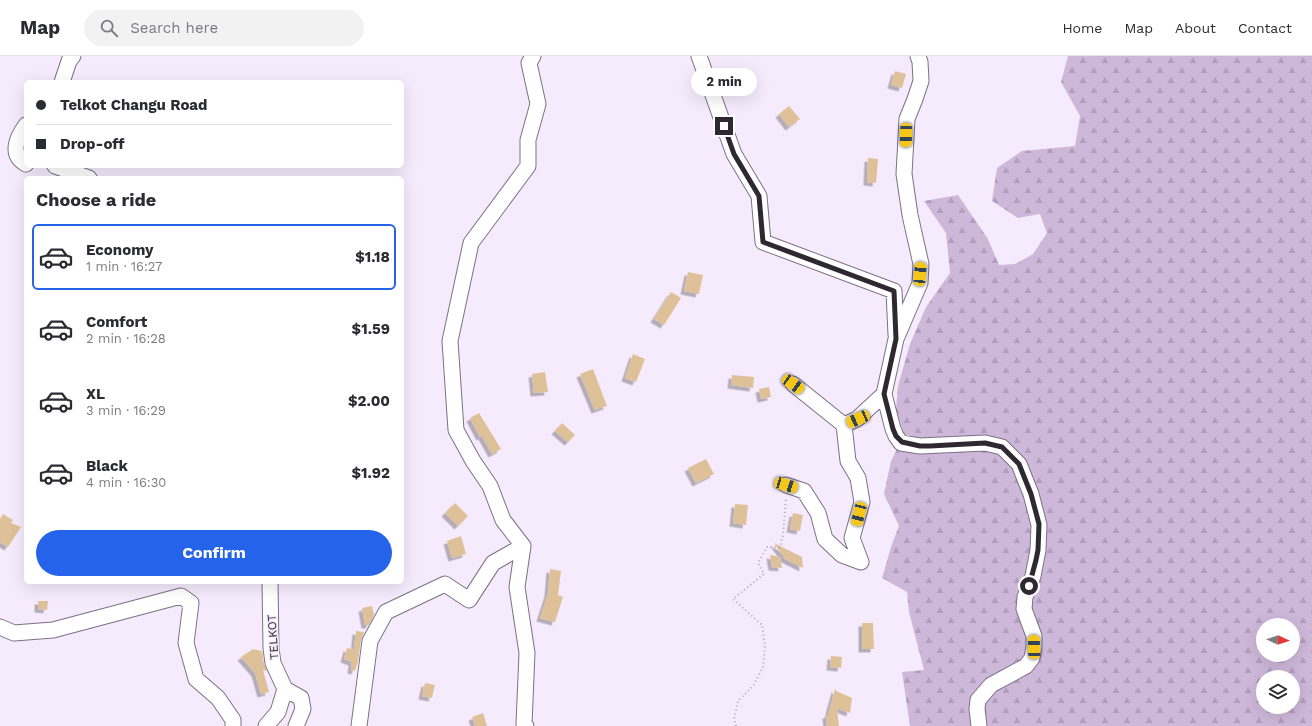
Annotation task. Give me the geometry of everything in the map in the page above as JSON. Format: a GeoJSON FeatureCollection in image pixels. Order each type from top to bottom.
{"type":"FeatureCollection","features":[{"type":"Feature","properties":{"kind":"street"},"geometry":{"type":"LineString","coordinates":[[63,80],[69,61],[73,56]]}},
{"type":"Feature","properties":{"kind":"street"},"geometry":{"type":"LineString","coordinates":[[526,726],[524,724],[527,653],[517,587],[523,546],[503,520],[490,486],[473,461],[456,430],[450,341],[471,243],[528,166],[528,140],[538,104],[529,63],[533,56]]}},
{"type":"Feature","properties":{"kind":"street"},"geometry":{"type":"LineString","coordinates":[[699,56],[734,154],[759,196],[763,242],[894,291],[896,339]]}},
{"type":"Feature","properties":{"kind":"street"},"geometry":{"type":"LineString","coordinates":[[918,56],[920,62],[921,81],[907,118],[904,174],[910,215],[921,264],[920,283],[896,339],[884,394],[893,429],[896,436],[902,442],[927,446],[985,443],[1002,447],[1019,464],[1031,494],[1039,524],[1038,550],[1033,576],[1025,597],[1024,609],[1034,636],[1032,658],[1026,666],[991,685],[978,700],[977,709],[979,726]]}},
{"type":"Feature","properties":{"kind":"street"},"geometry":{"type":"LineString","coordinates":[[24,128],[19,134],[16,144],[16,154],[19,159],[24,163]]}},
{"type":"Feature","properties":{"kind":"street"},"geometry":{"type":"LineString","coordinates":[[61,168],[83,176]]}},
{"type":"Feature","properties":{"kind":"street"},"geometry":{"type":"LineString","coordinates":[[786,485],[804,491],[818,513],[825,539],[842,555],[861,562],[852,538],[862,502],[858,478],[848,461],[844,425],[793,384]]}},
{"type":"Feature","properties":{"kind":"street"},"geometry":{"type":"LineString","coordinates":[[844,425],[858,419],[884,394]]}},
{"type":"Feature","properties":{"kind":"street"},"geometry":{"type":"LineString","coordinates":[[359,726],[370,641],[386,612],[445,584],[469,600],[493,563],[523,546]]}},
{"type":"Feature","properties":{"kind":"street","name":"TELKOT"},"geometry":{"type":"LineString","coordinates":[[270,584],[271,648],[274,663],[284,689]]}},
{"type":"Feature","properties":{"kind":"street"},"geometry":{"type":"LineString","coordinates":[[0,627],[14,633],[52,630],[180,596],[191,603],[186,643],[196,679],[218,698],[233,720],[233,726]]}},
{"type":"Feature","properties":{"kind":"street"},"geometry":{"type":"LineString","coordinates":[[266,726],[278,712],[284,689],[301,698],[303,709],[296,726]]}},
{"type":"Feature","properties":{"kind":"path"},"geometry":{"type":"LineString","coordinates":[[736,726],[734,719],[738,701],[753,686],[763,667],[765,646],[762,625],[733,599],[764,574],[758,563],[767,547],[780,547],[783,535],[786,485]]}},
{"type":"Feature","properties":{"kind":"green space"},"geometry":{"type":"Polygon","coordinates":[[[1068,56],[1312,56],[1312,726],[910,726],[902,672],[924,670],[909,612],[907,592],[882,578],[899,526],[884,494],[891,461],[904,435],[896,409],[898,386],[910,344],[926,307],[950,273],[946,233],[924,201],[958,195],[988,239],[999,265],[1015,264],[1033,254],[1047,233],[1040,214],[1018,218],[992,201],[997,168],[1022,151],[1075,146],[1080,116],[1061,82],[1068,56]]]}},
{"type":"Feature","properties":{"kind":"building"},"geometry":{"type":"Polygon","coordinates":[[[895,71],[906,74],[902,88],[891,85],[895,71]]]}},
{"type":"Feature","properties":{"kind":"building"},"geometry":{"type":"Polygon","coordinates":[[[789,106],[800,119],[789,127],[779,114],[789,106]]]}},
{"type":"Feature","properties":{"kind":"building"},"geometry":{"type":"Polygon","coordinates":[[[868,158],[878,159],[876,183],[867,182],[868,158]]]}},
{"type":"Feature","properties":{"kind":"building"},"geometry":{"type":"Polygon","coordinates":[[[688,272],[703,275],[699,294],[684,291],[688,272]]]}},
{"type":"Feature","properties":{"kind":"building"},"geometry":{"type":"Polygon","coordinates":[[[671,292],[681,298],[664,325],[654,319],[671,292]]]}},
{"type":"Feature","properties":{"kind":"building"},"geometry":{"type":"Polygon","coordinates":[[[633,354],[645,359],[636,382],[625,378],[633,354]]]}},
{"type":"Feature","properties":{"kind":"building"},"geometry":{"type":"Polygon","coordinates":[[[593,369],[607,406],[595,410],[580,374],[593,369]]]}},
{"type":"Feature","properties":{"kind":"building"},"geometry":{"type":"Polygon","coordinates":[[[545,372],[548,392],[534,393],[532,374],[545,372]]]}},
{"type":"Feature","properties":{"kind":"building"},"geometry":{"type":"Polygon","coordinates":[[[732,375],[754,377],[753,388],[731,385],[732,375]]]}},
{"type":"Feature","properties":{"kind":"building"},"geometry":{"type":"Polygon","coordinates":[[[769,387],[771,397],[761,399],[759,389],[769,387]]]}},
{"type":"Feature","properties":{"kind":"building"},"geometry":{"type":"Polygon","coordinates":[[[479,413],[501,449],[492,454],[482,436],[480,437],[470,418],[479,413]]]}},
{"type":"Feature","properties":{"kind":"building"},"geometry":{"type":"Polygon","coordinates":[[[562,423],[575,435],[568,442],[555,431],[562,423]]]}},
{"type":"Feature","properties":{"kind":"building"},"geometry":{"type":"Polygon","coordinates":[[[706,459],[714,474],[696,483],[688,468],[706,459]]]}},
{"type":"Feature","properties":{"kind":"building"},"geometry":{"type":"Polygon","coordinates":[[[455,503],[468,516],[458,526],[445,513],[455,503]]]}},
{"type":"Feature","properties":{"kind":"building"},"geometry":{"type":"Polygon","coordinates":[[[735,504],[748,505],[746,525],[733,523],[735,504]]]}},
{"type":"Feature","properties":{"kind":"building"},"geometry":{"type":"Polygon","coordinates":[[[793,513],[803,515],[800,531],[790,529],[793,513]]]}},
{"type":"Feature","properties":{"kind":"building"},"geometry":{"type":"Polygon","coordinates":[[[3,514],[13,520],[11,523],[21,527],[8,547],[0,542],[0,519],[3,514]]]}},
{"type":"Feature","properties":{"kind":"building"},"geometry":{"type":"Polygon","coordinates":[[[461,536],[466,554],[452,558],[447,541],[461,536]]]}},
{"type":"Feature","properties":{"kind":"building"},"geometry":{"type":"Polygon","coordinates":[[[774,543],[802,557],[803,568],[785,559],[774,543]]]}},
{"type":"Feature","properties":{"kind":"building"},"geometry":{"type":"Polygon","coordinates":[[[770,555],[780,557],[782,568],[772,567],[770,555]]]}},
{"type":"Feature","properties":{"kind":"building"},"geometry":{"type":"Polygon","coordinates":[[[550,569],[561,571],[558,595],[563,597],[555,622],[540,618],[548,593],[550,569]]]}},
{"type":"Feature","properties":{"kind":"building"},"geometry":{"type":"Polygon","coordinates":[[[38,601],[48,601],[47,610],[38,609],[38,601]]]}},
{"type":"Feature","properties":{"kind":"building"},"geometry":{"type":"Polygon","coordinates":[[[372,606],[374,615],[369,625],[365,625],[362,608],[372,606]]]}},
{"type":"Feature","properties":{"kind":"building"},"geometry":{"type":"Polygon","coordinates":[[[862,623],[873,623],[874,649],[862,649],[862,623]]]}},
{"type":"Feature","properties":{"kind":"building"},"geometry":{"type":"Polygon","coordinates":[[[356,631],[364,632],[355,671],[351,670],[352,662],[344,659],[347,648],[354,650],[356,631]]]}},
{"type":"Feature","properties":{"kind":"building"},"geometry":{"type":"Polygon","coordinates":[[[253,649],[262,651],[264,664],[267,671],[263,670],[269,692],[261,694],[255,673],[241,657],[253,649]]]}},
{"type":"Feature","properties":{"kind":"building"},"geometry":{"type":"Polygon","coordinates":[[[831,656],[842,657],[841,668],[830,667],[831,656]]]}},
{"type":"Feature","properties":{"kind":"building"},"geometry":{"type":"Polygon","coordinates":[[[425,683],[435,685],[432,698],[422,696],[425,683]]]}},
{"type":"Feature","properties":{"kind":"building"},"geometry":{"type":"Polygon","coordinates":[[[835,689],[836,691],[852,698],[850,713],[837,708],[839,726],[827,726],[826,715],[828,715],[835,689]]]}},
{"type":"Feature","properties":{"kind":"building"},"geometry":{"type":"Polygon","coordinates":[[[483,713],[487,726],[475,726],[472,717],[483,713]]]}},
{"type":"Feature","properties":{"kind":"route"},"geometry":{"type":"LineString","coordinates":[[724,126],[734,154],[759,196],[763,242],[894,291],[896,339],[884,394],[887,410],[896,436],[902,442],[920,446],[985,443],[1002,447],[1019,464],[1031,494],[1039,524],[1038,550],[1033,576],[1029,586]]}}]}
